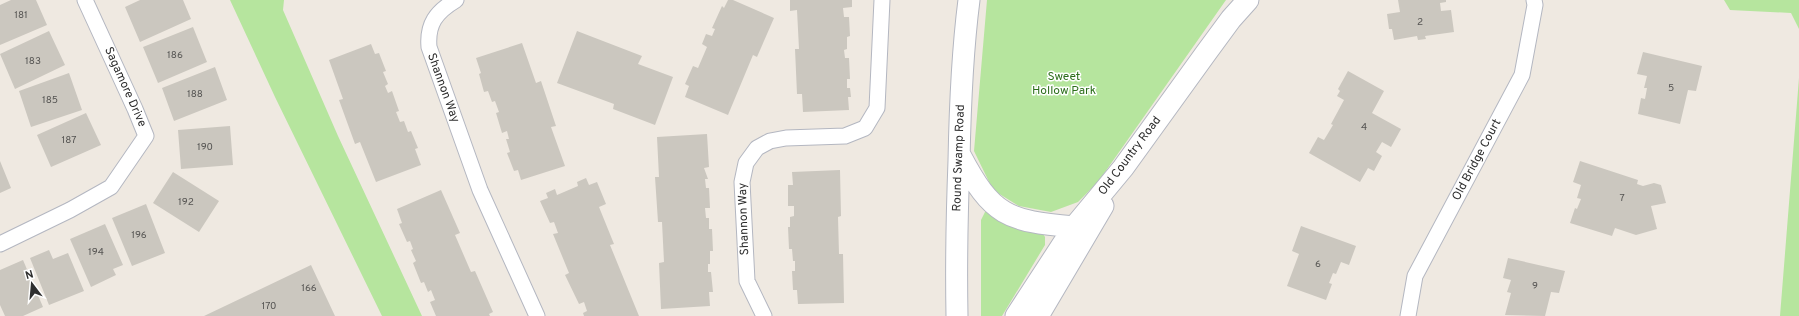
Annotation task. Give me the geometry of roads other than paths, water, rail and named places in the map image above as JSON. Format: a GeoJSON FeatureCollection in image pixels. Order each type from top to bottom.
{"type":"FeatureCollection","features":[{"type":"Feature","properties":{"kind":"main road","name":"Round Swamp Road"},"geometry":{"type":"LineString","coordinates":[[957,316],[957,212],[962,64],[969,0]]}},
{"type":"Feature","properties":{"kind":"main road","name":"Old Country Road"},"geometry":{"type":"LineString","coordinates":[[1016,316],[1074,227],[1124,168],[1231,19],[1248,0]]}},
{"type":"Feature","properties":{"kind":"main road"},"geometry":{"type":"LineString","coordinates":[[959,154],[974,182],[983,194],[999,209],[1021,220],[1074,227]]}},
{"type":"Feature","properties":{"kind":"main road"},"geometry":{"type":"LineString","coordinates":[[1038,316],[1090,231],[1124,168]]}},
{"type":"Feature","properties":{"kind":"street","name":"Sagamore Drive"},"geometry":{"type":"LineString","coordinates":[[0,244],[70,210],[110,187],[146,136],[135,108],[86,0]]}},
{"type":"Feature","properties":{"kind":"street","name":"Shannon Way"},"geometry":{"type":"LineString","coordinates":[[456,0],[442,8],[430,25],[428,36],[429,48],[480,190],[537,316]]}},
{"type":"Feature","properties":{"kind":"street","name":"Shannon Way"},"geometry":{"type":"LineString","coordinates":[[764,316],[746,281],[742,182],[746,163],[757,148],[770,141],[786,138],[845,136],[865,128],[877,108],[882,0]]}},
{"type":"Feature","properties":{"kind":"street","name":"Old Bridge Court"},"geometry":{"type":"LineString","coordinates":[[1408,316],[1415,276],[1522,75],[1535,5],[1534,0]]}},
{"type":"Feature","properties":{"kind":"park label","name":"Sweet Hollow Park"},"geometry":{"type":"Point","coordinates":[1064,84]}}]}
